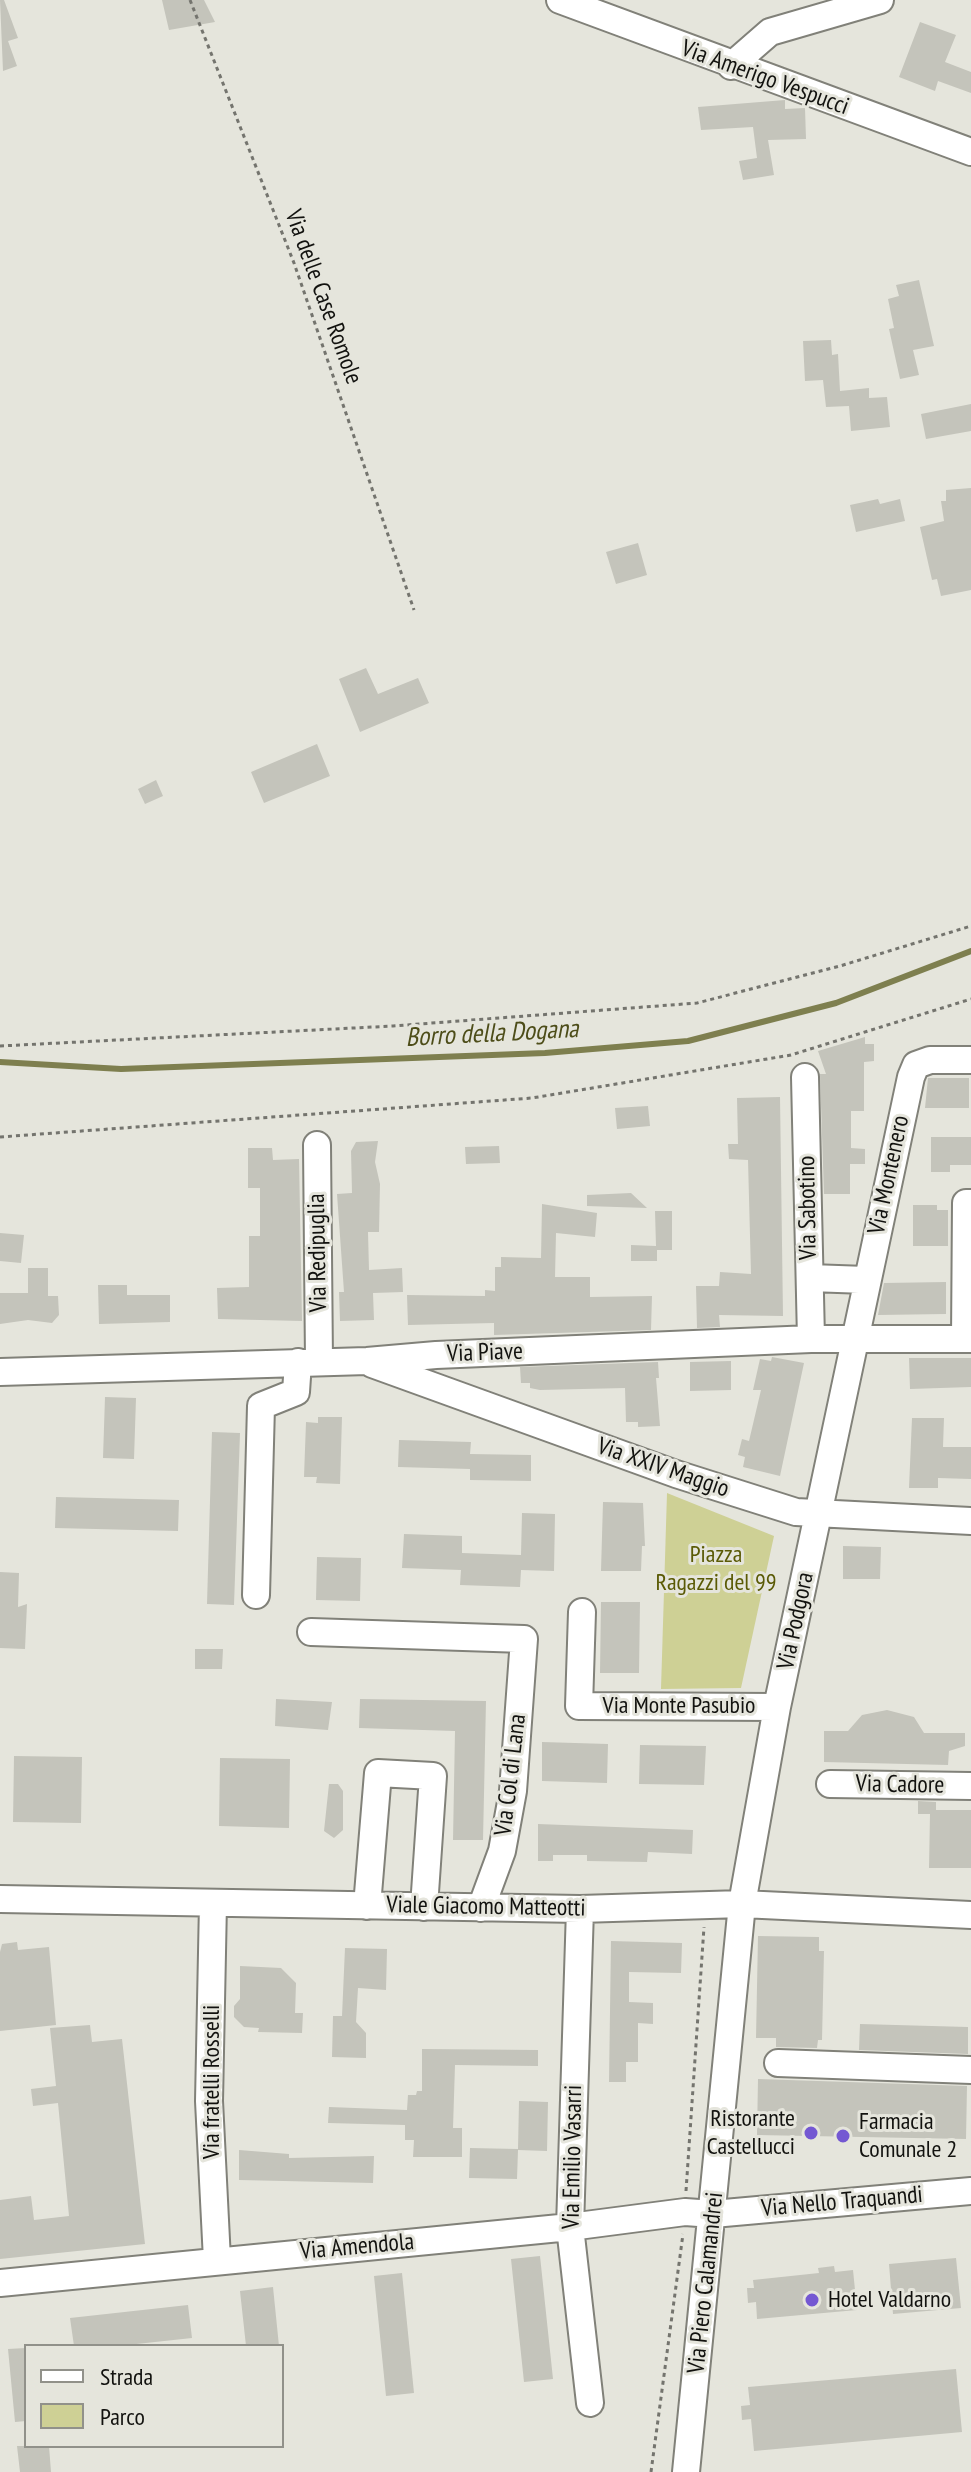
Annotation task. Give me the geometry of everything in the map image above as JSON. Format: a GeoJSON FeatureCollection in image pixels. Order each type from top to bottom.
{"type":"FeatureCollection","features":[{"type":"Feature","properties":{"kind":"street","name":"Via Amerigo Vespucci"},"geometry":{"type":"LineString","coordinates":[[560,0],[731,66],[971,152]]}},
{"type":"Feature","properties":{"kind":"street"},"geometry":{"type":"LineString","coordinates":[[731,66],[770,32],[818,8],[880,0]]}},
{"type":"Feature","properties":{"kind":"street","name":"Via Montenero"},"geometry":{"type":"LineString","coordinates":[[853,1340],[916,1065],[930,1060],[971,1060]]}},
{"type":"Feature","properties":{"kind":"street","name":"Via Sabotino"},"geometry":{"type":"LineString","coordinates":[[805,1077],[811,1339]]}},
{"type":"Feature","properties":{"kind":"street","name":"Via Redipuglia"},"geometry":{"type":"LineString","coordinates":[[256,1595],[261,1406],[296,1392],[308,1362],[317,1145]]}},
{"type":"Feature","properties":{"kind":"street"},"geometry":{"type":"LineString","coordinates":[[968,1339],[966,1203],[971,1203]]}},
{"type":"Feature","properties":{"kind":"street"},"geometry":{"type":"LineString","coordinates":[[810,1278],[866,1280]]}},
{"type":"Feature","properties":{"kind":"street","name":"Via Piave"},"geometry":{"type":"LineString","coordinates":[[0,1372],[367,1361],[436,1355],[811,1339],[968,1339]]}},
{"type":"Feature","properties":{"kind":"street","name":"Via Podgora"},"geometry":{"type":"LineString","coordinates":[[742,1904],[777,1707],[853,1340]]}},
{"type":"Feature","properties":{"kind":"street","name":"Via XXIV Maggio"},"geometry":{"type":"LineString","coordinates":[[367,1361],[676,1474],[796,1512],[971,1521]]}},
{"type":"Feature","properties":{"kind":"street","name":"Via Monte Pasubio"},"geometry":{"type":"LineString","coordinates":[[582,1612],[579,1706],[777,1707]]}},
{"type":"Feature","properties":{"kind":"street","name":"Via Col di Lana"},"geometry":{"type":"LineString","coordinates":[[311,1632],[524,1639],[513,1791],[502,1851],[481,1908]]}},
{"type":"Feature","properties":{"kind":"street"},"geometry":{"type":"LineString","coordinates":[[367,1906],[378,1773],[433,1776],[424,1907]]}},
{"type":"Feature","properties":{"kind":"street","name":"Via Cadore"},"geometry":{"type":"LineString","coordinates":[[830,1784],[971,1786]]}},
{"type":"Feature","properties":{"kind":"street","name":"Viale Giacomo Matteotti"},"geometry":{"type":"LineString","coordinates":[[0,1899],[580,1909],[742,1904],[971,1915]]}},
{"type":"Feature","properties":{"kind":"street","name":"Via fratelli Rosselli"},"geometry":{"type":"LineString","coordinates":[[213,1903],[209,2101],[217,2260]]}},
{"type":"Feature","properties":{"kind":"street","name":"Via Piero Calamandrei"},"geometry":{"type":"LineString","coordinates":[[686,2472],[742,1904]]}},
{"type":"Feature","properties":{"kind":"street","name":"Via Emilio Vasarri"},"geometry":{"type":"LineString","coordinates":[[580,1909],[570,2227],[590,2403]]}},
{"type":"Feature","properties":{"kind":"street"},"geometry":{"type":"LineString","coordinates":[[778,2063],[971,2070]]}},
{"type":"Feature","properties":{"kind":"street","name":"Via Nello Traquandi"},"geometry":{"type":"LineString","coordinates":[[713,2214],[971,2191]]}},
{"type":"Feature","properties":{"kind":"street","name":"Via Amendola"},"geometry":{"type":"LineString","coordinates":[[0,2283],[570,2227],[685,2212],[713,2214]]}},
{"type":"Feature","properties":{"kind":"path","name":"Via delle Case Romole"},"geometry":{"type":"LineString","coordinates":[[190,0],[294,263],[414,610]]}},
{"type":"Feature","properties":{"kind":"path"},"geometry":{"type":"LineString","coordinates":[[0,1046],[393,1026],[697,1003],[840,966],[971,926]]}},
{"type":"Feature","properties":{"kind":"path"},"geometry":{"type":"LineString","coordinates":[[0,1137],[532,1098],[791,1055],[971,999]]}},
{"type":"Feature","properties":{"kind":"green space","name":"Piazza Ragazzi del 99"},"geometry":{"type":"Polygon","coordinates":[[[667,1493],[774,1536],[741,1688],[661,1689],[667,1493]]]}},
{"type":"Feature","properties":{"kind":"building"},"geometry":{"type":"Polygon","coordinates":[[[0,0],[4,0],[18,38],[8,41],[17,66],[3,71],[0,0]]]}},
{"type":"Feature","properties":{"kind":"building"},"geometry":{"type":"Polygon","coordinates":[[[162,0],[204,0],[215,22],[169,30],[162,0]]]}},
{"type":"Feature","properties":{"kind":"building"},"geometry":{"type":"Polygon","coordinates":[[[920,22],[956,35],[945,62],[971,72],[971,93],[938,81],[935,91],[899,77],[920,22]]]}},
{"type":"Feature","properties":{"kind":"building"},"geometry":{"type":"Polygon","coordinates":[[[785,100],[785,109],[805,108],[806,139],[768,140],[774,175],[743,180],[739,161],[757,158],[753,127],[701,130],[698,107],[785,100]]]}},
{"type":"Feature","properties":{"kind":"building"},"geometry":{"type":"Polygon","coordinates":[[[919,280],[934,346],[913,350],[919,375],[900,379],[889,329],[894,328],[888,299],[899,296],[896,285],[919,280]]]}},
{"type":"Feature","properties":{"kind":"building"},"geometry":{"type":"Polygon","coordinates":[[[831,340],[832,355],[838,354],[840,391],[869,388],[869,398],[887,397],[890,427],[851,431],[849,406],[826,407],[823,380],[805,381],[803,341],[831,340]]]}},
{"type":"Feature","properties":{"kind":"building"},"geometry":{"type":"Polygon","coordinates":[[[971,404],[971,431],[926,439],[921,414],[971,404]]]}},
{"type":"Feature","properties":{"kind":"building"},"geometry":{"type":"Polygon","coordinates":[[[971,488],[971,590],[941,596],[937,579],[932,580],[920,527],[944,521],[941,501],[946,501],[946,490],[971,488]]]}},
{"type":"Feature","properties":{"kind":"building"},"geometry":{"type":"Polygon","coordinates":[[[878,499],[880,504],[900,499],[905,521],[856,532],[850,505],[878,499]]]}},
{"type":"Feature","properties":{"kind":"building"},"geometry":{"type":"Polygon","coordinates":[[[638,543],[647,575],[616,584],[606,552],[638,543]]]}},
{"type":"Feature","properties":{"kind":"building"},"geometry":{"type":"Polygon","coordinates":[[[366,668],[378,694],[418,678],[429,703],[360,732],[339,679],[366,668]]]}},
{"type":"Feature","properties":{"kind":"building"},"geometry":{"type":"Polygon","coordinates":[[[317,744],[330,776],[264,803],[251,772],[317,744]]]}},
{"type":"Feature","properties":{"kind":"building"},"geometry":{"type":"Polygon","coordinates":[[[156,780],[163,796],[145,804],[138,789],[156,780]]]}},
{"type":"Feature","properties":{"kind":"building"},"geometry":{"type":"Polygon","coordinates":[[[865,1037],[865,1044],[874,1044],[874,1061],[864,1062],[864,1111],[851,1111],[851,1148],[865,1149],[865,1164],[850,1164],[850,1194],[824,1194],[820,1074],[826,1074],[818,1051],[865,1037]]]}},
{"type":"Feature","properties":{"kind":"building"},"geometry":{"type":"Polygon","coordinates":[[[928,1078],[969,1078],[969,1108],[925,1108],[928,1078]]]}},
{"type":"Feature","properties":{"kind":"building"},"geometry":{"type":"Polygon","coordinates":[[[780,1097],[783,1316],[719,1315],[720,1327],[697,1328],[696,1286],[719,1286],[720,1272],[751,1274],[748,1160],[729,1159],[728,1144],[738,1144],[737,1098],[780,1097]]]}},
{"type":"Feature","properties":{"kind":"building"},"geometry":{"type":"Polygon","coordinates":[[[648,1106],[650,1126],[617,1129],[615,1108],[648,1106]]]}},
{"type":"Feature","properties":{"kind":"building"},"geometry":{"type":"Polygon","coordinates":[[[931,1137],[971,1137],[971,1165],[950,1165],[950,1172],[931,1172],[931,1137]]]}},
{"type":"Feature","properties":{"kind":"building"},"geometry":{"type":"Polygon","coordinates":[[[378,1141],[375,1162],[380,1184],[379,1232],[368,1232],[369,1270],[402,1268],[403,1292],[373,1293],[374,1320],[340,1321],[339,1292],[344,1292],[337,1194],[352,1193],[351,1151],[356,1142],[378,1141]]]}},
{"type":"Feature","properties":{"kind":"building"},"geometry":{"type":"Polygon","coordinates":[[[499,1146],[500,1163],[466,1164],[465,1147],[499,1146]]]}},
{"type":"Feature","properties":{"kind":"building"},"geometry":{"type":"Polygon","coordinates":[[[248,1148],[272,1148],[273,1160],[299,1159],[302,1321],[218,1319],[217,1288],[249,1287],[249,1236],[260,1236],[260,1188],[248,1188],[248,1148]]]}},
{"type":"Feature","properties":{"kind":"building"},"geometry":{"type":"Polygon","coordinates":[[[631,1193],[647,1208],[587,1206],[587,1195],[631,1193]]]}},
{"type":"Feature","properties":{"kind":"building"},"geometry":{"type":"Polygon","coordinates":[[[542,1204],[597,1213],[595,1237],[556,1233],[555,1277],[590,1277],[590,1297],[652,1296],[651,1330],[494,1335],[494,1323],[408,1325],[407,1295],[485,1296],[485,1290],[495,1291],[495,1267],[501,1267],[501,1257],[541,1258],[542,1204]]]}},
{"type":"Feature","properties":{"kind":"building"},"geometry":{"type":"Polygon","coordinates":[[[913,1205],[937,1205],[937,1210],[948,1210],[948,1246],[913,1246],[913,1205]]]}},
{"type":"Feature","properties":{"kind":"building"},"geometry":{"type":"Polygon","coordinates":[[[655,1211],[672,1211],[672,1250],[657,1250],[657,1261],[631,1261],[631,1245],[656,1246],[655,1211]]]}},
{"type":"Feature","properties":{"kind":"building"},"geometry":{"type":"Polygon","coordinates":[[[0,1233],[24,1235],[21,1263],[0,1261],[0,1233]]]}},
{"type":"Feature","properties":{"kind":"building"},"geometry":{"type":"Polygon","coordinates":[[[28,1268],[48,1268],[48,1296],[58,1296],[59,1315],[52,1323],[28,1320],[0,1324],[0,1293],[28,1293],[28,1268]]]}},
{"type":"Feature","properties":{"kind":"building"},"geometry":{"type":"Polygon","coordinates":[[[946,1282],[946,1314],[878,1315],[884,1283],[946,1282]]]}},
{"type":"Feature","properties":{"kind":"building"},"geometry":{"type":"Polygon","coordinates":[[[98,1285],[127,1285],[127,1295],[170,1295],[170,1322],[99,1324],[98,1285]]]}},
{"type":"Feature","properties":{"kind":"building"},"geometry":{"type":"Polygon","coordinates":[[[772,1357],[804,1363],[780,1476],[743,1467],[745,1457],[738,1455],[742,1439],[749,1441],[761,1390],[753,1390],[760,1359],[771,1361],[772,1357]]]}},
{"type":"Feature","properties":{"kind":"building"},"geometry":{"type":"Polygon","coordinates":[[[909,1358],[971,1358],[971,1387],[910,1389],[909,1358]]]}},
{"type":"Feature","properties":{"kind":"building"},"geometry":{"type":"Polygon","coordinates":[[[731,1361],[731,1390],[690,1391],[690,1362],[731,1361]]]}},
{"type":"Feature","properties":{"kind":"building"},"geometry":{"type":"Polygon","coordinates":[[[658,1362],[659,1378],[656,1378],[660,1426],[638,1427],[638,1422],[626,1422],[625,1388],[540,1390],[530,1388],[530,1383],[521,1383],[520,1367],[658,1362]]]}},
{"type":"Feature","properties":{"kind":"building"},"geometry":{"type":"Polygon","coordinates":[[[105,1397],[136,1398],[134,1459],[103,1458],[105,1397]]]}},
{"type":"Feature","properties":{"kind":"building"},"geometry":{"type":"Polygon","coordinates":[[[318,1417],[342,1417],[340,1484],[316,1483],[317,1477],[304,1477],[306,1422],[318,1423],[318,1417]]]}},
{"type":"Feature","properties":{"kind":"building"},"geometry":{"type":"Polygon","coordinates":[[[912,1418],[944,1418],[943,1447],[971,1447],[971,1479],[938,1478],[938,1488],[909,1488],[912,1418]]]}},
{"type":"Feature","properties":{"kind":"building"},"geometry":{"type":"Polygon","coordinates":[[[212,1432],[240,1433],[234,1605],[207,1604],[212,1432]]]}},
{"type":"Feature","properties":{"kind":"building"},"geometry":{"type":"Polygon","coordinates":[[[399,1440],[471,1442],[470,1454],[531,1455],[531,1481],[470,1480],[470,1469],[398,1467],[399,1440]]]}},
{"type":"Feature","properties":{"kind":"building"},"geometry":{"type":"Polygon","coordinates":[[[56,1497],[179,1500],[178,1531],[55,1528],[56,1497]]]}},
{"type":"Feature","properties":{"kind":"building"},"geometry":{"type":"Polygon","coordinates":[[[603,1502],[643,1503],[645,1546],[642,1546],[641,1571],[601,1571],[603,1502]]]}},
{"type":"Feature","properties":{"kind":"building"},"geometry":{"type":"Polygon","coordinates":[[[522,1513],[555,1514],[554,1571],[521,1570],[520,1587],[460,1585],[461,1570],[402,1568],[404,1534],[462,1536],[462,1553],[521,1555],[522,1513]]]}},
{"type":"Feature","properties":{"kind":"building"},"geometry":{"type":"Polygon","coordinates":[[[843,1546],[881,1547],[880,1579],[843,1579],[843,1546]]]}},
{"type":"Feature","properties":{"kind":"building"},"geometry":{"type":"Polygon","coordinates":[[[317,1557],[361,1558],[360,1601],[316,1600],[317,1557]]]}},
{"type":"Feature","properties":{"kind":"building"},"geometry":{"type":"Polygon","coordinates":[[[0,1572],[19,1573],[18,1607],[27,1604],[25,1649],[0,1648],[0,1572]]]}},
{"type":"Feature","properties":{"kind":"building"},"geometry":{"type":"Polygon","coordinates":[[[601,1602],[640,1602],[639,1673],[600,1673],[601,1602]]]}},
{"type":"Feature","properties":{"kind":"building"},"geometry":{"type":"Polygon","coordinates":[[[195,1649],[223,1649],[222,1669],[195,1669],[195,1649]]]}},
{"type":"Feature","properties":{"kind":"building"},"geometry":{"type":"Polygon","coordinates":[[[276,1699],[332,1702],[328,1730],[275,1726],[276,1699]]]}},
{"type":"Feature","properties":{"kind":"building"},"geometry":{"type":"Polygon","coordinates":[[[360,1699],[486,1701],[483,1840],[453,1840],[455,1731],[359,1728],[360,1699]]]}},
{"type":"Feature","properties":{"kind":"building"},"geometry":{"type":"Polygon","coordinates":[[[887,1710],[914,1717],[924,1733],[965,1733],[965,1746],[949,1751],[948,1765],[824,1762],[824,1731],[848,1731],[862,1715],[887,1710]]]}},
{"type":"Feature","properties":{"kind":"building"},"geometry":{"type":"Polygon","coordinates":[[[542,1742],[608,1744],[607,1783],[542,1781],[542,1742]]]}},
{"type":"Feature","properties":{"kind":"building"},"geometry":{"type":"Polygon","coordinates":[[[640,1745],[706,1746],[704,1785],[639,1784],[640,1745]]]}},
{"type":"Feature","properties":{"kind":"building"},"geometry":{"type":"Polygon","coordinates":[[[14,1756],[82,1757],[81,1823],[13,1822],[14,1756]]]}},
{"type":"Feature","properties":{"kind":"building"},"geometry":{"type":"Polygon","coordinates":[[[220,1758],[290,1759],[289,1828],[219,1826],[220,1758]]]}},
{"type":"Feature","properties":{"kind":"building"},"geometry":{"type":"Polygon","coordinates":[[[329,1784],[338,1784],[343,1791],[343,1830],[334,1838],[324,1831],[329,1784]]]}},
{"type":"Feature","properties":{"kind":"building"},"geometry":{"type":"Polygon","coordinates":[[[918,1801],[936,1802],[936,1810],[971,1810],[971,1868],[929,1868],[930,1814],[918,1814],[918,1801]]]}},
{"type":"Feature","properties":{"kind":"building"},"geometry":{"type":"Polygon","coordinates":[[[538,1824],[693,1830],[692,1854],[648,1852],[647,1862],[587,1861],[587,1855],[553,1855],[553,1861],[538,1861],[538,1824]]]}},
{"type":"Feature","properties":{"kind":"building"},"geometry":{"type":"Polygon","coordinates":[[[758,1936],[819,1937],[819,1951],[824,1951],[822,2040],[818,2040],[817,2048],[776,2047],[776,2038],[756,2038],[758,1936]]]}},
{"type":"Feature","properties":{"kind":"building"},"geometry":{"type":"Polygon","coordinates":[[[611,1941],[682,1943],[681,1973],[629,1972],[629,2002],[653,2003],[653,2024],[638,2023],[638,2062],[626,2062],[626,2082],[609,2082],[611,1941]]]}},
{"type":"Feature","properties":{"kind":"building"},"geometry":{"type":"Polygon","coordinates":[[[17,1942],[18,1950],[49,1947],[56,2025],[0,2031],[0,1952],[2,1944],[17,1942]]]}},
{"type":"Feature","properties":{"kind":"building"},"geometry":{"type":"Polygon","coordinates":[[[345,1948],[387,1949],[386,1990],[358,1988],[356,2022],[366,2033],[366,2058],[332,2057],[333,2016],[342,2016],[345,1948]]]}},
{"type":"Feature","properties":{"kind":"building"},"geometry":{"type":"Polygon","coordinates":[[[240,1966],[281,1968],[296,1983],[295,2013],[303,2013],[302,2033],[258,2032],[259,2028],[244,2027],[234,2017],[234,2006],[240,1999],[240,1966]]]}},
{"type":"Feature","properties":{"kind":"building"},"geometry":{"type":"Polygon","coordinates":[[[860,2024],[968,2027],[968,2054],[859,2050],[860,2024]]]}},
{"type":"Feature","properties":{"kind":"building"},"geometry":{"type":"Polygon","coordinates":[[[90,2025],[92,2042],[122,2039],[145,2244],[0,2259],[0,2200],[31,2196],[34,2220],[69,2216],[58,2103],[33,2106],[31,2089],[56,2086],[50,2028],[90,2025]]]}},
{"type":"Feature","properties":{"kind":"building"},"geometry":{"type":"Polygon","coordinates":[[[422,2049],[538,2050],[538,2066],[455,2065],[453,2128],[462,2128],[462,2157],[413,2157],[414,2140],[405,2140],[405,2125],[328,2123],[329,2107],[407,2110],[408,2095],[422,2091],[422,2049]]]}},
{"type":"Feature","properties":{"kind":"building"},"geometry":{"type":"Polygon","coordinates":[[[758,2079],[967,2086],[966,2139],[757,2135],[758,2079]]]}},
{"type":"Feature","properties":{"kind":"building"},"geometry":{"type":"Polygon","coordinates":[[[519,2101],[548,2102],[547,2151],[518,2150],[517,2179],[469,2178],[470,2148],[518,2149],[519,2101]]]}},
{"type":"Feature","properties":{"kind":"building"},"geometry":{"type":"Polygon","coordinates":[[[239,2150],[289,2154],[289,2158],[374,2156],[373,2183],[239,2180],[239,2150]]]}},
{"type":"Feature","properties":{"kind":"building"},"geometry":{"type":"Polygon","coordinates":[[[540,2256],[553,2379],[524,2382],[511,2259],[540,2256]]]}},
{"type":"Feature","properties":{"kind":"building"},"geometry":{"type":"Polygon","coordinates":[[[956,2258],[961,2308],[893,2314],[889,2264],[956,2258]]]}},
{"type":"Feature","properties":{"kind":"building"},"geometry":{"type":"Polygon","coordinates":[[[834,2266],[835,2272],[853,2270],[857,2310],[757,2319],[756,2302],[748,2303],[747,2288],[754,2288],[753,2280],[819,2273],[818,2268],[834,2266]]]}},
{"type":"Feature","properties":{"kind":"building"},"geometry":{"type":"Polygon","coordinates":[[[402,2273],[414,2393],[386,2396],[374,2276],[402,2273]]]}},
{"type":"Feature","properties":{"kind":"building"},"geometry":{"type":"Polygon","coordinates":[[[273,2287],[279,2344],[246,2344],[240,2291],[273,2287]]]}},
{"type":"Feature","properties":{"kind":"building"},"geometry":{"type":"Polygon","coordinates":[[[188,2305],[192,2338],[136,2344],[74,2344],[70,2318],[188,2305]]]}},
{"type":"Feature","properties":{"kind":"building"},"geometry":{"type":"Polygon","coordinates":[[[24,2348],[24,2421],[15,2422],[8,2349],[24,2348]]]}},
{"type":"Feature","properties":{"kind":"building"},"geometry":{"type":"Polygon","coordinates":[[[956,2369],[962,2432],[754,2451],[751,2419],[742,2420],[741,2406],[750,2405],[748,2387],[956,2369]]]}},
{"type":"Feature","properties":{"kind":"building"},"geometry":{"type":"Polygon","coordinates":[[[17,2446],[49,2448],[51,2472],[20,2472],[17,2446]]]}},
{"type":"Feature","properties":{"kind":"waterway","name":"Borro della Dogana"},"geometry":{"type":"LineString","coordinates":[[0,1062],[121,1069],[545,1053],[688,1041],[836,1003],[971,951]]}},
{"type":"Feature","properties":{"kind":"place","name":"Ristorante Castellucci"},"geometry":{"type":"Point","coordinates":[811,2133]}},
{"type":"Feature","properties":{"kind":"place","name":"Farmacia Comunale 2"},"geometry":{"type":"Point","coordinates":[843,2136]}},
{"type":"Feature","properties":{"kind":"place","name":"Hotel Valdarno"},"geometry":{"type":"Point","coordinates":[812,2300]}}]}
